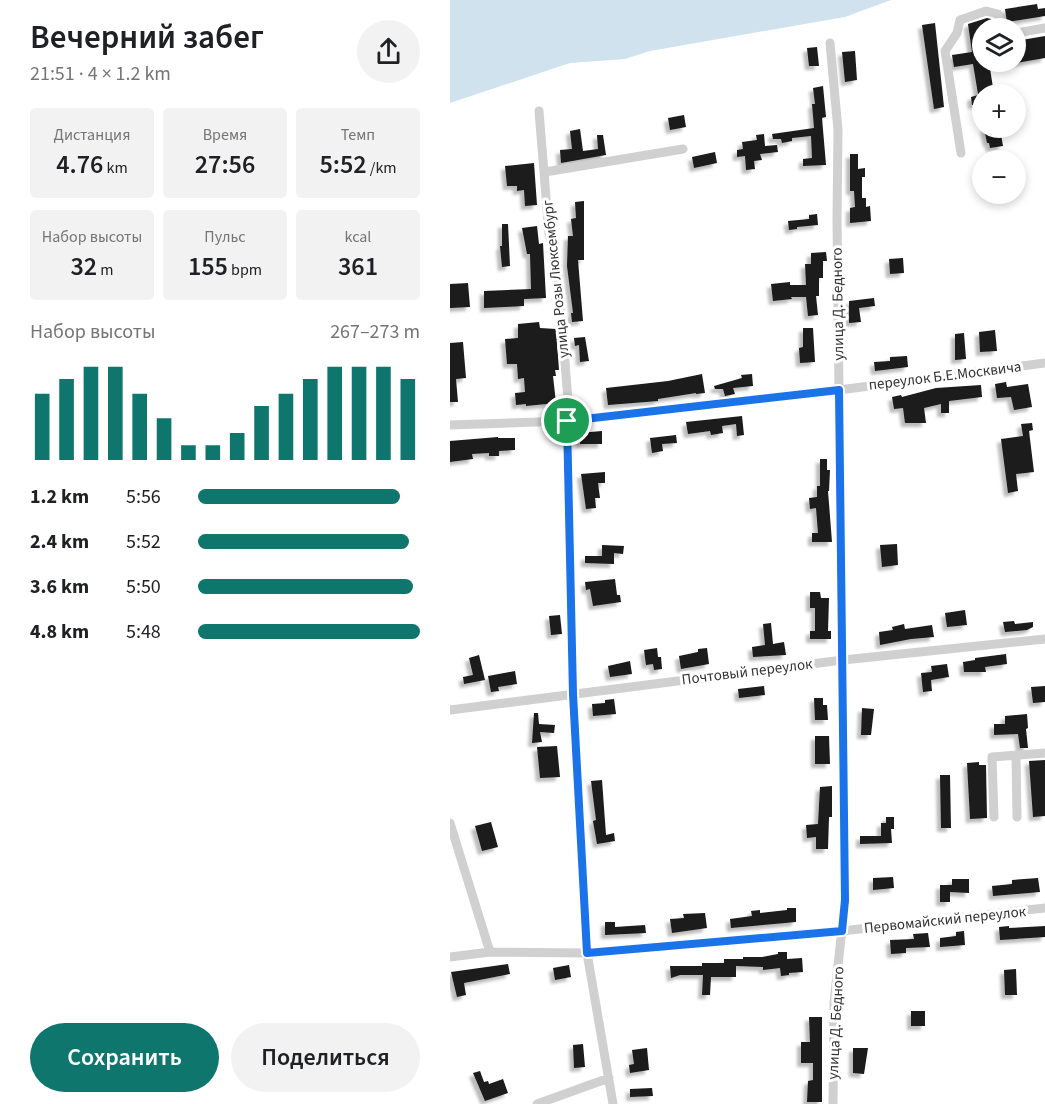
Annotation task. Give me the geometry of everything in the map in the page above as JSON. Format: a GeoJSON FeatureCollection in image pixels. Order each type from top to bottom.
{"type":"FeatureCollection","features":[{"type":"Feature","properties":{"kind":"street"},"geometry":{"type":"LineString","coordinates":[[961,153],[945,51],[957,33],[960,20],[986,11],[998,14],[999,18]]}},
{"type":"Feature","properties":{"kind":"street"},"geometry":{"type":"LineString","coordinates":[[1026,31],[1045,28]]}},
{"type":"Feature","properties":{"kind":"street","name":"улица Д. Бедного"},"geometry":{"type":"LineString","coordinates":[[830,43],[838,130],[837,219],[845,900],[834,1003],[833,1104]]}},
{"type":"Feature","properties":{"kind":"street","name":"улица Розы Люксембург"},"geometry":{"type":"LineString","coordinates":[[539,111],[549,234],[557,264],[568,400],[573,694],[587,953],[613,1104]]}},
{"type":"Feature","properties":{"kind":"street"},"geometry":{"type":"LineString","coordinates":[[545,172],[683,149]]}},
{"type":"Feature","properties":{"kind":"street","name":"переулок Б.Е.Москвича"},"geometry":{"type":"LineString","coordinates":[[450,425],[567,421],[839,390],[1045,363]]}},
{"type":"Feature","properties":{"kind":"street","name":"Почтовый переулок"},"geometry":{"type":"LineString","coordinates":[[450,710],[843,660],[1045,639]]}},
{"type":"Feature","properties":{"kind":"street"},"geometry":{"type":"LineString","coordinates":[[994,817],[992,757],[1045,753]]}},
{"type":"Feature","properties":{"kind":"street"},"geometry":{"type":"LineString","coordinates":[[1016,755],[1017,817]]}},
{"type":"Feature","properties":{"kind":"street"},"geometry":{"type":"LineString","coordinates":[[450,823],[490,952]]}},
{"type":"Feature","properties":{"kind":"street","name":"Первомайский переулок"},"geometry":{"type":"LineString","coordinates":[[450,957],[490,952],[587,953],[842,931],[1045,908]]}},
{"type":"Feature","properties":{"kind":"street"},"geometry":{"type":"LineString","coordinates":[[537,1104],[609,1078]]}},
{"type":"Feature","properties":{"kind":"water"},"geometry":{"type":"Polygon","coordinates":[[[450,0],[891,0],[845,17],[650,51],[625,59],[570,63],[450,103],[450,0]]]}},
{"type":"Feature","properties":{"kind":"building"},"geometry":{"type":"Polygon","coordinates":[[[1037,4],[1038,9],[1045,8],[1045,16],[1026,19],[1006,18],[1005,9],[1037,4]]]}},
{"type":"Feature","properties":{"kind":"building"},"geometry":{"type":"Polygon","coordinates":[[[935,23],[944,107],[934,109],[922,25],[935,23]]]}},
{"type":"Feature","properties":{"kind":"building"},"geometry":{"type":"Polygon","coordinates":[[[972,23],[972,52],[968,24],[972,23]]]}},
{"type":"Feature","properties":{"kind":"building"},"geometry":{"type":"Polygon","coordinates":[[[1045,36],[1045,58],[1026,61],[1026,39],[1045,36]]]}},
{"type":"Feature","properties":{"kind":"building"},"geometry":{"type":"Polygon","coordinates":[[[817,47],[819,66],[809,66],[807,48],[817,47]]]}},
{"type":"Feature","properties":{"kind":"building"},"geometry":{"type":"Polygon","coordinates":[[[855,51],[857,80],[845,82],[842,52],[855,51]]]}},
{"type":"Feature","properties":{"kind":"building"},"geometry":{"type":"Polygon","coordinates":[[[972,52],[972,64],[954,67],[952,55],[972,52]]]}},
{"type":"Feature","properties":{"kind":"building"},"geometry":{"type":"Polygon","coordinates":[[[974,72],[991,72],[992,84],[976,84],[974,72]]]}},
{"type":"Feature","properties":{"kind":"building"},"geometry":{"type":"Polygon","coordinates":[[[823,86],[826,117],[822,118],[826,165],[803,166],[803,159],[812,158],[811,136],[792,138],[792,141],[782,143],[781,139],[773,139],[772,134],[814,128],[813,88],[823,86]]]}},
{"type":"Feature","properties":{"kind":"building"},"geometry":{"type":"Polygon","coordinates":[[[684,115],[686,127],[670,130],[668,118],[684,115]]]}},
{"type":"Feature","properties":{"kind":"building"},"geometry":{"type":"Polygon","coordinates":[[[580,129],[583,151],[598,149],[597,135],[603,135],[606,155],[561,163],[560,150],[572,149],[570,131],[580,129]]]}},
{"type":"Feature","properties":{"kind":"building"},"geometry":{"type":"Polygon","coordinates":[[[764,134],[765,146],[777,145],[778,152],[760,154],[762,160],[754,161],[755,169],[746,170],[745,156],[737,157],[737,150],[743,149],[742,142],[757,140],[756,135],[764,134]]]}},
{"type":"Feature","properties":{"kind":"building"},"geometry":{"type":"Polygon","coordinates":[[[986,138],[1002,138],[1003,146],[990,148],[986,138]]]}},
{"type":"Feature","properties":{"kind":"building"},"geometry":{"type":"Polygon","coordinates":[[[715,152],[717,163],[694,168],[692,157],[715,152]]]}},
{"type":"Feature","properties":{"kind":"building"},"geometry":{"type":"Polygon","coordinates":[[[850,154],[858,154],[858,169],[865,168],[865,177],[862,177],[862,198],[866,198],[866,207],[870,206],[871,221],[850,223],[850,208],[855,207],[854,191],[850,191],[850,154]]]}},
{"type":"Feature","properties":{"kind":"building"},"geometry":{"type":"Polygon","coordinates":[[[534,163],[537,205],[525,206],[524,190],[517,191],[517,186],[507,186],[505,166],[534,163]]]}},
{"type":"Feature","properties":{"kind":"building"},"geometry":{"type":"Polygon","coordinates":[[[584,201],[584,260],[578,260],[583,321],[572,322],[567,266],[568,236],[573,236],[571,219],[576,218],[575,202],[584,201]]]}},
{"type":"Feature","properties":{"kind":"building"},"geometry":{"type":"Polygon","coordinates":[[[817,214],[818,225],[789,230],[788,221],[809,219],[809,215],[817,214]]]}},
{"type":"Feature","properties":{"kind":"building"},"geometry":{"type":"Polygon","coordinates":[[[502,224],[508,224],[510,266],[502,267],[500,246],[502,246],[502,224]]]}},
{"type":"Feature","properties":{"kind":"building"},"geometry":{"type":"Polygon","coordinates":[[[537,226],[539,244],[543,243],[546,298],[524,299],[524,306],[484,308],[484,291],[531,289],[530,254],[527,254],[522,228],[537,226]]]}},
{"type":"Feature","properties":{"kind":"building"},"geometry":{"type":"Polygon","coordinates":[[[826,252],[827,261],[823,261],[823,278],[819,278],[819,296],[816,296],[818,315],[808,316],[806,297],[791,297],[792,299],[773,301],[771,284],[790,282],[790,285],[806,285],[805,264],[811,264],[811,253],[826,252]]]}},
{"type":"Feature","properties":{"kind":"building"},"geometry":{"type":"Polygon","coordinates":[[[903,258],[904,273],[890,274],[889,259],[903,258]]]}},
{"type":"Feature","properties":{"kind":"building"},"geometry":{"type":"Polygon","coordinates":[[[468,283],[470,307],[450,308],[450,284],[468,283]]]}},
{"type":"Feature","properties":{"kind":"building"},"geometry":{"type":"Polygon","coordinates":[[[874,298],[875,306],[859,308],[861,322],[849,323],[849,301],[874,298]]]}},
{"type":"Feature","properties":{"kind":"building"},"geometry":{"type":"Polygon","coordinates":[[[539,322],[540,328],[556,329],[559,370],[555,370],[556,376],[553,376],[556,403],[516,405],[515,393],[525,392],[524,378],[518,379],[517,364],[507,364],[505,339],[518,338],[518,324],[539,322]]]}},
{"type":"Feature","properties":{"kind":"building"},"geometry":{"type":"Polygon","coordinates":[[[803,328],[813,328],[815,362],[800,363],[799,348],[803,347],[803,328]]]}},
{"type":"Feature","properties":{"kind":"building"},"geometry":{"type":"Polygon","coordinates":[[[995,330],[997,351],[980,352],[979,332],[995,330]]]}},
{"type":"Feature","properties":{"kind":"building"},"geometry":{"type":"Polygon","coordinates":[[[964,333],[966,359],[955,360],[955,334],[964,333]]]}},
{"type":"Feature","properties":{"kind":"building"},"geometry":{"type":"Polygon","coordinates":[[[585,337],[589,361],[580,362],[579,345],[575,346],[574,338],[585,337]]]}},
{"type":"Feature","properties":{"kind":"building"},"geometry":{"type":"Polygon","coordinates":[[[463,342],[466,378],[456,379],[458,402],[450,402],[450,343],[463,342]]]}},
{"type":"Feature","properties":{"kind":"building"},"geometry":{"type":"Polygon","coordinates":[[[907,356],[908,367],[875,371],[874,362],[890,361],[890,357],[907,356]]]}},
{"type":"Feature","properties":{"kind":"building"},"geometry":{"type":"Polygon","coordinates":[[[702,374],[705,393],[658,399],[658,401],[608,405],[606,388],[668,381],[702,374]]]}},
{"type":"Feature","properties":{"kind":"building"},"geometry":{"type":"Polygon","coordinates":[[[752,374],[753,386],[733,388],[735,394],[725,396],[723,389],[715,389],[714,386],[742,378],[741,375],[752,374]]]}},
{"type":"Feature","properties":{"kind":"building"},"geometry":{"type":"Polygon","coordinates":[[[1006,382],[1007,387],[1028,384],[1032,407],[1014,410],[1011,397],[997,398],[995,384],[1006,382]]]}},
{"type":"Feature","properties":{"kind":"building"},"geometry":{"type":"Polygon","coordinates":[[[981,385],[982,397],[949,401],[949,413],[941,413],[941,404],[924,408],[926,423],[905,423],[903,408],[894,409],[892,397],[901,395],[902,397],[936,388],[981,385]]]}},
{"type":"Feature","properties":{"kind":"building"},"geometry":{"type":"Polygon","coordinates":[[[742,416],[744,435],[737,436],[736,424],[722,426],[723,433],[711,435],[710,431],[688,434],[686,422],[742,416]]]}},
{"type":"Feature","properties":{"kind":"building"},"geometry":{"type":"Polygon","coordinates":[[[1032,423],[1033,430],[1029,431],[1034,472],[1016,474],[1018,491],[1008,493],[1001,439],[1023,436],[1021,424],[1032,423]]]}},
{"type":"Feature","properties":{"kind":"building"},"geometry":{"type":"Polygon","coordinates":[[[602,431],[602,444],[580,444],[579,433],[602,431]]]}},
{"type":"Feature","properties":{"kind":"building"},"geometry":{"type":"Polygon","coordinates":[[[676,435],[677,443],[662,444],[663,451],[652,453],[650,438],[676,435]]]}},
{"type":"Feature","properties":{"kind":"building"},"geometry":{"type":"Polygon","coordinates":[[[515,438],[515,450],[499,451],[499,456],[489,456],[489,453],[472,454],[473,459],[450,462],[450,441],[515,438]]]}},
{"type":"Feature","properties":{"kind":"building"},"geometry":{"type":"Polygon","coordinates":[[[820,459],[827,459],[827,470],[830,470],[828,491],[832,542],[812,542],[812,533],[818,533],[816,508],[810,509],[809,498],[817,497],[817,486],[820,486],[820,459]]]}},
{"type":"Feature","properties":{"kind":"building"},"geometry":{"type":"Polygon","coordinates":[[[605,472],[605,483],[598,483],[600,498],[595,498],[596,508],[586,509],[581,474],[605,472]]]}},
{"type":"Feature","properties":{"kind":"building"},"geometry":{"type":"Polygon","coordinates":[[[897,544],[898,565],[882,567],[880,545],[897,544]]]}},
{"type":"Feature","properties":{"kind":"building"},"geometry":{"type":"Polygon","coordinates":[[[602,545],[624,546],[623,554],[614,553],[614,564],[585,563],[585,556],[602,556],[602,545]]]}},
{"type":"Feature","properties":{"kind":"building"},"geometry":{"type":"Polygon","coordinates":[[[615,579],[617,595],[620,595],[621,602],[593,606],[590,589],[586,590],[585,582],[615,579]]]}},
{"type":"Feature","properties":{"kind":"building"},"geometry":{"type":"Polygon","coordinates":[[[810,592],[820,592],[821,598],[829,598],[828,631],[831,631],[831,639],[810,639],[810,631],[815,631],[815,608],[810,608],[810,592]]]}},
{"type":"Feature","properties":{"kind":"building"},"geometry":{"type":"Polygon","coordinates":[[[965,610],[967,625],[947,627],[945,613],[965,610]]]}},
{"type":"Feature","properties":{"kind":"building"},"geometry":{"type":"Polygon","coordinates":[[[560,615],[562,634],[551,635],[549,616],[560,615]]]}},
{"type":"Feature","properties":{"kind":"building"},"geometry":{"type":"Polygon","coordinates":[[[1014,621],[1015,624],[1033,622],[1033,627],[1027,630],[1005,632],[1003,622],[1014,621]]]}},
{"type":"Feature","properties":{"kind":"building"},"geometry":{"type":"Polygon","coordinates":[[[771,623],[773,644],[784,642],[786,655],[753,657],[752,647],[765,645],[763,624],[771,623]]]}},
{"type":"Feature","properties":{"kind":"building"},"geometry":{"type":"Polygon","coordinates":[[[904,624],[905,629],[932,625],[934,637],[880,645],[879,632],[893,630],[892,627],[904,624]]]}},
{"type":"Feature","properties":{"kind":"building"},"geometry":{"type":"Polygon","coordinates":[[[657,648],[658,657],[661,657],[662,669],[654,670],[653,664],[646,665],[644,650],[657,648]]]}},
{"type":"Feature","properties":{"kind":"building"},"geometry":{"type":"Polygon","coordinates":[[[707,648],[709,664],[681,669],[679,656],[707,648]]]}},
{"type":"Feature","properties":{"kind":"building"},"geometry":{"type":"Polygon","coordinates":[[[1006,654],[1007,664],[985,667],[986,672],[964,672],[963,662],[1006,654]]]}},
{"type":"Feature","properties":{"kind":"building"},"geometry":{"type":"Polygon","coordinates":[[[479,655],[485,680],[464,684],[463,677],[473,675],[469,658],[479,655]]]}},
{"type":"Feature","properties":{"kind":"building"},"geometry":{"type":"Polygon","coordinates":[[[630,661],[632,674],[610,677],[608,666],[630,661]]]}},
{"type":"Feature","properties":{"kind":"building"},"geometry":{"type":"Polygon","coordinates":[[[947,664],[949,677],[931,680],[932,691],[923,692],[921,673],[932,672],[931,666],[947,664]]]}},
{"type":"Feature","properties":{"kind":"building"},"geometry":{"type":"Polygon","coordinates":[[[515,671],[517,684],[498,687],[499,691],[491,692],[488,676],[515,671]]]}},
{"type":"Feature","properties":{"kind":"building"},"geometry":{"type":"Polygon","coordinates":[[[764,686],[765,695],[739,698],[738,689],[764,686]]]}},
{"type":"Feature","properties":{"kind":"building"},"geometry":{"type":"Polygon","coordinates":[[[1045,686],[1045,702],[1033,703],[1031,687],[1045,686]]]}},
{"type":"Feature","properties":{"kind":"building"},"geometry":{"type":"Polygon","coordinates":[[[814,698],[823,698],[823,705],[827,705],[828,720],[815,720],[814,698]]]}},
{"type":"Feature","properties":{"kind":"building"},"geometry":{"type":"Polygon","coordinates":[[[614,699],[616,714],[593,716],[592,704],[605,703],[605,700],[614,699]]]}},
{"type":"Feature","properties":{"kind":"building"},"geometry":{"type":"Polygon","coordinates":[[[862,708],[874,709],[871,735],[861,735],[862,708]]]}},
{"type":"Feature","properties":{"kind":"building"},"geometry":{"type":"Polygon","coordinates":[[[534,713],[538,713],[539,724],[555,725],[554,733],[540,732],[542,742],[532,743],[534,713]]]}},
{"type":"Feature","properties":{"kind":"building"},"geometry":{"type":"Polygon","coordinates":[[[1027,714],[1028,748],[1020,748],[1018,734],[994,735],[994,724],[1005,724],[1005,716],[1027,714]]]}},
{"type":"Feature","properties":{"kind":"building"},"geometry":{"type":"Polygon","coordinates":[[[815,736],[829,736],[830,764],[815,764],[815,736]]]}},
{"type":"Feature","properties":{"kind":"building"},"geometry":{"type":"Polygon","coordinates":[[[557,746],[560,777],[540,778],[537,747],[557,746]]]}},
{"type":"Feature","properties":{"kind":"building"},"geometry":{"type":"Polygon","coordinates":[[[1045,760],[1045,816],[1033,817],[1029,761],[1045,760]]]}},
{"type":"Feature","properties":{"kind":"building"},"geometry":{"type":"Polygon","coordinates":[[[979,762],[979,765],[986,765],[987,818],[970,819],[967,763],[979,762]]]}},
{"type":"Feature","properties":{"kind":"building"},"geometry":{"type":"Polygon","coordinates":[[[940,775],[950,775],[951,828],[941,828],[940,775]]]}},
{"type":"Feature","properties":{"kind":"building"},"geometry":{"type":"Polygon","coordinates":[[[602,780],[606,835],[614,833],[615,841],[597,844],[593,821],[596,820],[591,781],[602,780]]]}},
{"type":"Feature","properties":{"kind":"building"},"geometry":{"type":"Polygon","coordinates":[[[832,786],[832,817],[829,817],[828,849],[816,849],[816,837],[807,838],[806,825],[818,824],[820,787],[832,786]]]}},
{"type":"Feature","properties":{"kind":"building"},"geometry":{"type":"Polygon","coordinates":[[[886,817],[894,817],[894,829],[891,829],[892,843],[860,844],[860,836],[881,836],[881,823],[886,823],[886,817]]]}},
{"type":"Feature","properties":{"kind":"building"},"geometry":{"type":"Polygon","coordinates":[[[491,822],[498,847],[482,851],[475,826],[491,822]]]}},
{"type":"Feature","properties":{"kind":"building"},"geometry":{"type":"Polygon","coordinates":[[[893,877],[894,888],[873,890],[873,878],[893,877]]]}},
{"type":"Feature","properties":{"kind":"building"},"geometry":{"type":"Polygon","coordinates":[[[1038,878],[1040,892],[993,896],[992,886],[1012,884],[1012,880],[1038,878]]]}},
{"type":"Feature","properties":{"kind":"building"},"geometry":{"type":"Polygon","coordinates":[[[952,879],[969,879],[969,893],[950,892],[950,902],[940,902],[940,885],[952,885],[952,879]]]}},
{"type":"Feature","properties":{"kind":"building"},"geometry":{"type":"Polygon","coordinates":[[[787,908],[796,908],[796,922],[731,928],[730,919],[752,916],[751,911],[760,910],[760,913],[787,910],[787,908]]]}},
{"type":"Feature","properties":{"kind":"building"},"geometry":{"type":"Polygon","coordinates":[[[705,913],[707,928],[672,933],[670,919],[684,918],[683,914],[705,913]]]}},
{"type":"Feature","properties":{"kind":"building"},"geometry":{"type":"Polygon","coordinates":[[[605,922],[615,922],[615,927],[645,925],[646,933],[605,935],[605,922]]]}},
{"type":"Feature","properties":{"kind":"building"},"geometry":{"type":"Polygon","coordinates":[[[1009,926],[1009,928],[1045,926],[1045,937],[1000,940],[999,927],[1009,926]]]}},
{"type":"Feature","properties":{"kind":"building"},"geometry":{"type":"Polygon","coordinates":[[[964,931],[965,945],[940,947],[940,938],[956,936],[956,932],[964,931]]]}},
{"type":"Feature","properties":{"kind":"building"},"geometry":{"type":"Polygon","coordinates":[[[928,933],[930,947],[906,948],[906,953],[891,954],[890,940],[914,939],[913,934],[928,933]]]}},
{"type":"Feature","properties":{"kind":"building"},"geometry":{"type":"Polygon","coordinates":[[[778,952],[787,952],[787,959],[802,958],[803,972],[781,976],[780,968],[763,970],[763,967],[736,966],[736,977],[711,977],[710,995],[702,995],[703,975],[680,975],[671,978],[670,966],[702,966],[702,963],[724,963],[724,959],[762,957],[778,954],[778,952]]]}},
{"type":"Feature","properties":{"kind":"building"},"geometry":{"type":"Polygon","coordinates":[[[508,964],[510,974],[464,983],[466,995],[457,997],[451,972],[508,964]]]}},
{"type":"Feature","properties":{"kind":"building"},"geometry":{"type":"Polygon","coordinates":[[[569,965],[571,977],[555,980],[553,968],[569,965]]]}},
{"type":"Feature","properties":{"kind":"building"},"geometry":{"type":"Polygon","coordinates":[[[1016,969],[1017,995],[1005,995],[1004,970],[1016,969]]]}},
{"type":"Feature","properties":{"kind":"building"},"geometry":{"type":"Polygon","coordinates":[[[911,1011],[925,1011],[925,1026],[911,1026],[911,1011]]]}},
{"type":"Feature","properties":{"kind":"building"},"geometry":{"type":"Polygon","coordinates":[[[809,1017],[822,1017],[822,1102],[807,1102],[808,1081],[813,1080],[813,1063],[801,1063],[801,1042],[810,1042],[809,1017]]]}},
{"type":"Feature","properties":{"kind":"building"},"geometry":{"type":"Polygon","coordinates":[[[583,1044],[585,1067],[574,1068],[573,1045],[583,1044]]]}},
{"type":"Feature","properties":{"kind":"building"},"geometry":{"type":"Polygon","coordinates":[[[647,1048],[649,1070],[630,1073],[629,1065],[634,1064],[632,1050],[647,1048]]]}},
{"type":"Feature","properties":{"kind":"building"},"geometry":{"type":"Polygon","coordinates":[[[853,1048],[868,1048],[864,1074],[853,1073],[853,1048]]]}},
{"type":"Feature","properties":{"kind":"building"},"geometry":{"type":"Polygon","coordinates":[[[480,1071],[484,1082],[488,1081],[489,1084],[503,1079],[508,1093],[485,1101],[473,1073],[480,1071]]]}},
{"type":"Feature","properties":{"kind":"building"},"geometry":{"type":"Polygon","coordinates":[[[652,1088],[653,1096],[630,1097],[630,1089],[652,1088]]]}},
{"type":"Feature","properties":{"kind":"route"},"geometry":{"type":"LineString","coordinates":[[839,390],[845,900],[842,931],[587,953],[573,694],[567,421],[839,390]]}}]}
